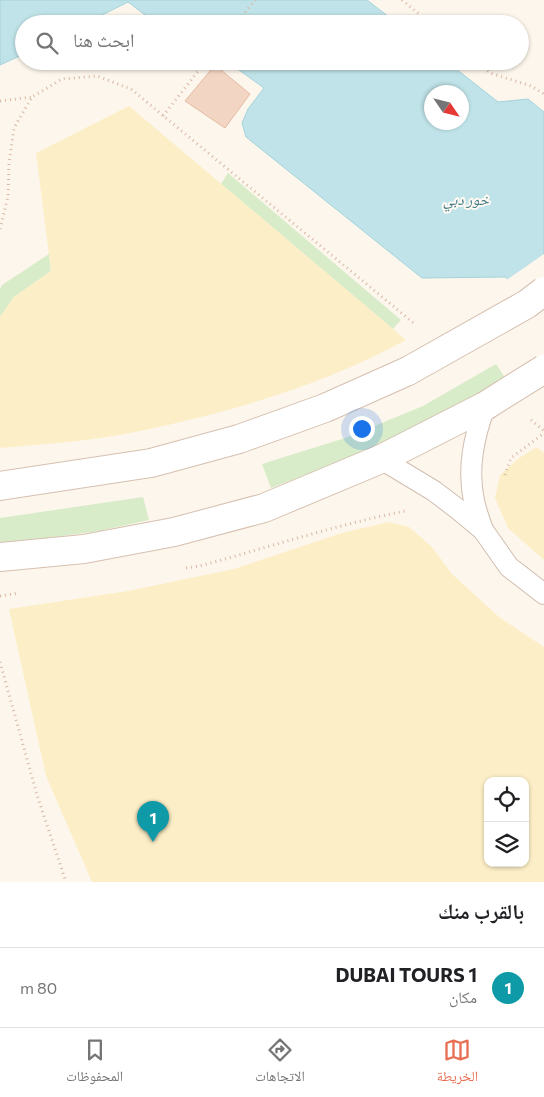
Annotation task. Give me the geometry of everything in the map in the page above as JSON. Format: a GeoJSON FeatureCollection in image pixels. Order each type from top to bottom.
{"type":"FeatureCollection","features":[{"type":"Feature","properties":{"kind":"street"},"geometry":{"type":"LineString","coordinates":[[0,486],[151,463],[239,440],[325,408],[408,370],[527,304],[544,291]]}},
{"type":"Feature","properties":{"kind":"street"},"geometry":{"type":"LineString","coordinates":[[0,557],[84,549],[174,532],[264,508],[381,459],[484,406],[544,369]]}},
{"type":"Feature","properties":{"kind":"lane"},"geometry":{"type":"LineString","coordinates":[[482,530],[473,500],[470,468],[474,437],[484,406]]}},
{"type":"Feature","properties":{"kind":"lane"},"geometry":{"type":"LineString","coordinates":[[381,459],[434,492],[482,530],[509,567],[544,594]]}},
{"type":"Feature","properties":{"kind":"path"},"geometry":{"type":"LineString","coordinates":[[243,15],[255,0]]}},
{"type":"Feature","properties":{"kind":"path"},"geometry":{"type":"LineString","coordinates":[[402,0],[420,15]]}},
{"type":"Feature","properties":{"kind":"path"},"geometry":{"type":"LineString","coordinates":[[163,116],[199,70]]}},
{"type":"Feature","properties":{"kind":"path"},"geometry":{"type":"LineString","coordinates":[[486,70],[490,73],[531,86],[544,94]]}},
{"type":"Feature","properties":{"kind":"path"},"geometry":{"type":"LineString","coordinates":[[0,101],[32,97],[62,79],[97,76],[131,89],[421,330]]}},
{"type":"Feature","properties":{"kind":"path"},"geometry":{"type":"LineString","coordinates":[[0,229],[8,197],[9,163],[14,128],[32,97]]}},
{"type":"Feature","properties":{"kind":"path"},"geometry":{"type":"LineString","coordinates":[[502,481],[511,458],[544,432],[529,418]]}},
{"type":"Feature","properties":{"kind":"path"},"geometry":{"type":"LineString","coordinates":[[182,568],[200,566],[278,545],[358,520],[412,509]]}},
{"type":"Feature","properties":{"kind":"path"},"geometry":{"type":"LineString","coordinates":[[0,662],[37,795],[66,882]]}},
{"type":"Feature","properties":{"kind":"green space"},"geometry":{"type":"Polygon","coordinates":[[[228,173],[401,320],[393,329],[221,184],[228,173]]]}},
{"type":"Feature","properties":{"kind":"green space"},"geometry":{"type":"Polygon","coordinates":[[[49,254],[51,271],[14,297],[0,317],[0,289],[2,285],[49,254]]]}},
{"type":"Feature","properties":{"kind":"green space"},"geometry":{"type":"Polygon","coordinates":[[[496,364],[506,379],[457,416],[271,488],[262,464],[345,438],[423,406],[496,364]]]}},
{"type":"Feature","properties":{"kind":"green space"},"geometry":{"type":"Polygon","coordinates":[[[143,497],[149,520],[99,531],[0,544],[0,518],[143,497]]]}},
{"type":"Feature","properties":{"kind":"sand"},"geometry":{"type":"Polygon","coordinates":[[[129,106],[406,340],[343,371],[243,406],[140,431],[70,442],[0,448],[0,317],[14,297],[51,271],[36,153],[129,106]]]}},
{"type":"Feature","properties":{"kind":"sand"},"geometry":{"type":"Polygon","coordinates":[[[537,447],[544,453],[544,560],[508,528],[495,498],[500,475],[519,458],[537,447]]]}},
{"type":"Feature","properties":{"kind":"sand"},"geometry":{"type":"Polygon","coordinates":[[[389,522],[409,527],[432,547],[452,574],[499,617],[544,647],[544,882],[92,882],[46,776],[9,609],[128,591],[234,569],[342,533],[389,522]]]}},
{"type":"Feature","properties":{"kind":"water"},"geometry":{"type":"Polygon","coordinates":[[[0,0],[367,0],[386,15],[145,15],[128,2],[102,15],[15,15],[15,58],[0,65],[0,0]]]}},
{"type":"Feature","properties":{"kind":"water","name":"خور دبي"},"geometry":{"type":"Polygon","coordinates":[[[239,70],[457,70],[498,102],[528,99],[544,112],[544,329],[506,277],[422,278],[246,137],[242,123],[248,109],[264,88],[239,70]]]}},
{"type":"Feature","properties":{"kind":"pier"},"geometry":{"type":"Polygon","coordinates":[[[544,254],[544,331],[505,281],[544,254]]]}},
{"type":"Feature","properties":{"kind":"building"},"geometry":{"type":"Polygon","coordinates":[[[211,70],[221,70],[250,94],[225,128],[185,101],[211,70]]]}},
{"type":"Feature","properties":{"kind":"place","name":"1 DUBAI TOURS"},"geometry":{"type":"Point","coordinates":[153,842]}}]}
